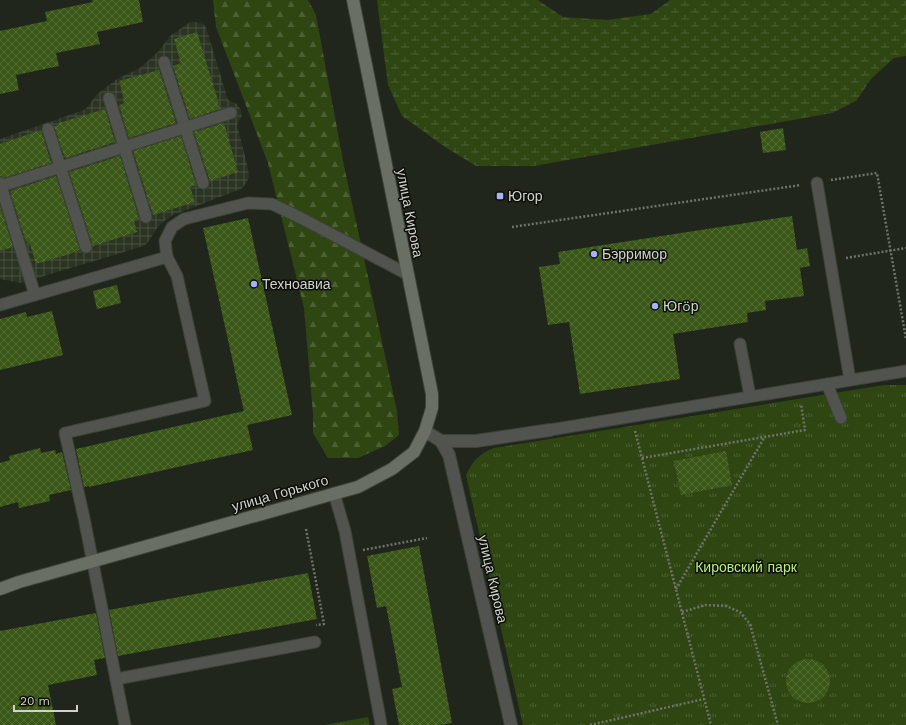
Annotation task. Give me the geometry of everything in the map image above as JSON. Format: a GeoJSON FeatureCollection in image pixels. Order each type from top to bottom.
{"type":"FeatureCollection","features":[{"type":"Feature","properties":{"kind":"street","name":"улица Кирова"},"geometry":{"type":"LineString","coordinates":[[353,0],[432,394],[432,408],[424,431]]}},
{"type":"Feature","properties":{"kind":"street"},"geometry":{"type":"LineString","coordinates":[[424,431],[441,441],[476,441],[550,430]]}},
{"type":"Feature","properties":{"kind":"street","name":"улица Горького"},"geometry":{"type":"LineString","coordinates":[[0,589],[18,582],[358,487],[392,469],[414,452],[424,431]]}},
{"type":"Feature","properties":{"kind":"street","name":"улица Кирова"},"geometry":{"type":"LineString","coordinates":[[441,441],[449,455],[511,725]]}},
{"type":"Feature","properties":{"kind":"lane"},"geometry":{"type":"LineString","coordinates":[[164,62],[203,183]]}},
{"type":"Feature","properties":{"kind":"lane"},"geometry":{"type":"LineString","coordinates":[[109,98],[146,217]]}},
{"type":"Feature","properties":{"kind":"lane"},"geometry":{"type":"LineString","coordinates":[[35,295],[0,185],[230,113]]}},
{"type":"Feature","properties":{"kind":"lane"},"geometry":{"type":"LineString","coordinates":[[48,129],[86,247]]}},
{"type":"Feature","properties":{"kind":"lane"},"geometry":{"type":"LineString","coordinates":[[817,183],[850,380]]}},
{"type":"Feature","properties":{"kind":"lane"},"geometry":{"type":"LineString","coordinates":[[125,725],[93,561],[65,433],[205,402],[176,276],[166,257],[164,241],[172,227],[184,219],[248,203],[272,204],[407,274]]}},
{"type":"Feature","properties":{"kind":"lane"},"geometry":{"type":"LineString","coordinates":[[0,305],[166,257]]}},
{"type":"Feature","properties":{"kind":"lane"},"geometry":{"type":"LineString","coordinates":[[740,344],[750,396]]}},
{"type":"Feature","properties":{"kind":"lane"},"geometry":{"type":"LineString","coordinates":[[550,430],[906,371]]}},
{"type":"Feature","properties":{"kind":"lane"},"geometry":{"type":"LineString","coordinates":[[827,384],[841,418]]}},
{"type":"Feature","properties":{"kind":"lane"},"geometry":{"type":"LineString","coordinates":[[334,494],[345,531],[381,724]]}},
{"type":"Feature","properties":{"kind":"lane"},"geometry":{"type":"LineString","coordinates":[[116,679],[315,642]]}},
{"type":"Feature","properties":{"kind":"path"},"geometry":{"type":"LineString","coordinates":[[512,228],[878,173],[906,339]]}},
{"type":"Feature","properties":{"kind":"path"},"geometry":{"type":"LineString","coordinates":[[830,261],[906,248]]}},
{"type":"Feature","properties":{"kind":"path"},"geometry":{"type":"LineString","coordinates":[[642,458],[805,430],[801,401]]}},
{"type":"Feature","properties":{"kind":"path"},"geometry":{"type":"LineString","coordinates":[[634,430],[711,725]]}},
{"type":"Feature","properties":{"kind":"path"},"geometry":{"type":"LineString","coordinates":[[676,589],[764,437]]}},
{"type":"Feature","properties":{"kind":"path"},"geometry":{"type":"LineString","coordinates":[[306,529],[324,624],[309,626]]}},
{"type":"Feature","properties":{"kind":"path"},"geometry":{"type":"LineString","coordinates":[[349,553],[427,538]]}},
{"type":"Feature","properties":{"kind":"path"},"geometry":{"type":"LineString","coordinates":[[682,612],[706,605],[726,606],[740,612],[750,624],[778,725]]}},
{"type":"Feature","properties":{"kind":"path"},"geometry":{"type":"LineString","coordinates":[[590,725],[704,699]]}},
{"type":"Feature","properties":{"kind":"shaded area"},"geometry":{"type":"Polygon","coordinates":[[[190,22],[203,24],[206,27],[228,100],[237,104],[241,110],[242,116],[237,125],[248,168],[249,176],[246,184],[241,189],[173,215],[157,228],[144,246],[21,283],[0,279],[0,139],[84,110],[96,95],[117,79],[140,68],[158,52],[170,36],[190,22]]]}},
{"type":"Feature","properties":{"kind":"green space"},"geometry":{"type":"Polygon","coordinates":[[[213,0],[308,0],[316,15],[344,166],[397,411],[399,435],[385,446],[358,458],[328,458],[313,433],[313,414],[304,308],[268,163],[216,27],[213,0]]]}},
{"type":"Feature","properties":{"kind":"green space"},"geometry":{"type":"Polygon","coordinates":[[[377,0],[538,0],[563,17],[607,20],[651,14],[670,0],[906,0],[906,56],[894,58],[871,79],[856,101],[832,113],[534,166],[476,166],[445,147],[402,116],[388,85],[377,0]]]}},
{"type":"Feature","properties":{"kind":"green space","name":"Кировский парк"},"geometry":{"type":"Polygon","coordinates":[[[884,385],[906,385],[906,725],[523,725],[466,475],[477,458],[494,448],[884,385]]]}},
{"type":"Feature","properties":{"kind":"green space"},"geometry":{"type":"Polygon","coordinates":[[[368,717],[370,725],[324,725],[368,717]]]}},
{"type":"Feature","properties":{"kind":"building"},"geometry":{"type":"Polygon","coordinates":[[[92,0],[139,0],[143,22],[97,32],[100,44],[56,53],[59,66],[16,75],[19,90],[0,94],[0,31],[47,21],[45,12],[93,2],[92,0]]]}},
{"type":"Feature","properties":{"kind":"building"},"geometry":{"type":"Polygon","coordinates":[[[197,32],[220,109],[190,119],[173,66],[181,63],[174,39],[197,32]]]}},
{"type":"Feature","properties":{"kind":"building"},"geometry":{"type":"Polygon","coordinates":[[[159,70],[176,123],[129,138],[119,105],[125,103],[119,81],[159,70]]]}},
{"type":"Feature","properties":{"kind":"building"},"geometry":{"type":"Polygon","coordinates":[[[105,109],[115,142],[65,158],[54,126],[59,125],[59,123],[105,109]]]}},
{"type":"Feature","properties":{"kind":"building"},"geometry":{"type":"Polygon","coordinates":[[[224,123],[238,172],[210,181],[194,132],[224,123]]]}},
{"type":"Feature","properties":{"kind":"building"},"geometry":{"type":"Polygon","coordinates":[[[783,128],[786,150],[763,153],[760,132],[783,128]]]}},
{"type":"Feature","properties":{"kind":"building"},"geometry":{"type":"Polygon","coordinates":[[[41,130],[51,163],[4,178],[0,176],[0,144],[41,130]]]}},
{"type":"Feature","properties":{"kind":"building"},"geometry":{"type":"Polygon","coordinates":[[[181,136],[196,185],[190,187],[195,202],[153,215],[133,151],[181,136]]]}},
{"type":"Feature","properties":{"kind":"building"},"geometry":{"type":"Polygon","coordinates":[[[120,156],[139,219],[134,221],[137,232],[93,246],[69,172],[120,156]]]}},
{"type":"Feature","properties":{"kind":"building"},"geometry":{"type":"Polygon","coordinates":[[[56,176],[80,250],[36,264],[29,241],[26,242],[10,191],[56,176]]]}},
{"type":"Feature","properties":{"kind":"building"},"geometry":{"type":"Polygon","coordinates":[[[0,206],[13,247],[0,251],[0,206]]]}},
{"type":"Feature","properties":{"kind":"building","name":"Югöр"},"geometry":{"type":"Polygon","coordinates":[[[792,216],[797,250],[807,248],[810,266],[800,268],[804,296],[765,301],[766,310],[747,313],[748,322],[673,334],[680,379],[580,394],[569,322],[548,325],[539,267],[560,264],[558,252],[792,216]]]}},
{"type":"Feature","properties":{"kind":"building"},"geometry":{"type":"Polygon","coordinates":[[[248,218],[292,415],[247,425],[203,228],[248,218]]]}},
{"type":"Feature","properties":{"kind":"building"},"geometry":{"type":"Polygon","coordinates":[[[117,285],[121,303],[97,309],[93,291],[117,285]]]}},
{"type":"Feature","properties":{"kind":"building"},"geometry":{"type":"Polygon","coordinates":[[[52,311],[63,355],[0,370],[0,319],[26,312],[27,317],[52,311]]]}},
{"type":"Feature","properties":{"kind":"building"},"geometry":{"type":"Polygon","coordinates":[[[244,411],[253,450],[84,487],[76,449],[244,411]]]}},
{"type":"Feature","properties":{"kind":"building"},"geometry":{"type":"Polygon","coordinates":[[[40,448],[41,453],[55,450],[56,454],[62,452],[71,490],[49,495],[50,501],[19,508],[18,502],[0,507],[0,463],[10,460],[9,456],[40,448]]]}},
{"type":"Feature","properties":{"kind":"building"},"geometry":{"type":"Polygon","coordinates":[[[726,451],[732,485],[681,495],[674,461],[726,451]]]}},
{"type":"Feature","properties":{"kind":"building"},"geometry":{"type":"Polygon","coordinates":[[[419,546],[452,723],[441,725],[399,725],[392,689],[402,687],[386,606],[377,608],[367,556],[419,546]]]}},
{"type":"Feature","properties":{"kind":"building"},"geometry":{"type":"Polygon","coordinates":[[[308,573],[317,619],[118,656],[109,610],[308,573]]]}},
{"type":"Feature","properties":{"kind":"building"},"geometry":{"type":"Polygon","coordinates":[[[96,613],[105,658],[94,660],[97,675],[48,685],[56,725],[0,725],[0,631],[96,613]]]}},
{"type":"Feature","properties":{"kind":"building"},"geometry":{"type":"Polygon","coordinates":[[[808,659],[820,663],[826,669],[830,681],[826,693],[820,699],[808,703],[796,699],[790,693],[786,681],[790,669],[796,663],[808,659]]]}},
{"type":"Feature","properties":{"kind":"place","name":"Югор"},"geometry":{"type":"Point","coordinates":[500,196]}},
{"type":"Feature","properties":{"kind":"place","name":"Бэрримор"},"geometry":{"type":"Point","coordinates":[594,254]}},
{"type":"Feature","properties":{"kind":"place","name":"Техноавиа"},"geometry":{"type":"Point","coordinates":[254,284]}},
{"type":"Feature","properties":{"kind":"place","name":"Югöр"},"geometry":{"type":"Point","coordinates":[655,306]}}]}
